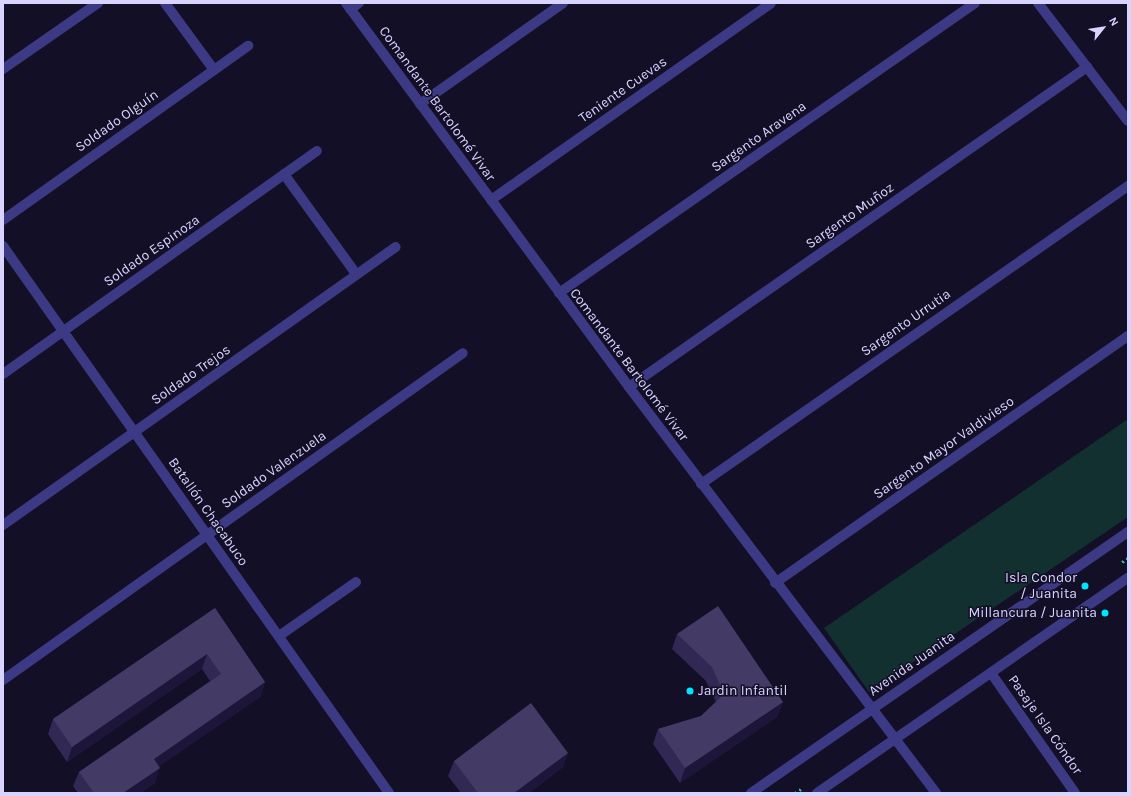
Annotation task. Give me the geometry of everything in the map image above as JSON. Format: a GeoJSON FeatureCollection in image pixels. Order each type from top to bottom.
{"type":"FeatureCollection","features":[{"type":"Feature","properties":{"kind":"street"},"geometry":{"type":"LineString","coordinates":[[3,69],[98,3]]}},
{"type":"Feature","properties":{"kind":"street"},"geometry":{"type":"LineString","coordinates":[[165,3],[214,70]]}},
{"type":"Feature","properties":{"kind":"street"},"geometry":{"type":"LineString","coordinates":[[420,104],[563,3]]}},
{"type":"Feature","properties":{"kind":"street","name":"Teniente Cuevas"},"geometry":{"type":"LineString","coordinates":[[491,200],[771,3]]}},
{"type":"Feature","properties":{"kind":"street","name":"Sargento Aravena"},"geometry":{"type":"LineString","coordinates":[[559,293],[975,3]]}},
{"type":"Feature","properties":{"kind":"street"},"geometry":{"type":"LineString","coordinates":[[1038,3],[1128,121]]}},
{"type":"Feature","properties":{"kind":"street","name":"Comandante Bartolomé Vivar"},"geometry":{"type":"LineString","coordinates":[[352,5],[420,104],[559,293],[870,710],[897,738],[936,793]]}},
{"type":"Feature","properties":{"kind":"street","name":"Soldado Olguín"},"geometry":{"type":"LineString","coordinates":[[3,220],[248,46]]}},
{"type":"Feature","properties":{"kind":"street","name":"Sargento Muñoz"},"geometry":{"type":"LineString","coordinates":[[629,387],[1087,68]]}},
{"type":"Feature","properties":{"kind":"street","name":"Soldado Espinoza"},"geometry":{"type":"LineString","coordinates":[[3,374],[317,151]]}},
{"type":"Feature","properties":{"kind":"street"},"geometry":{"type":"LineString","coordinates":[[284,174],[356,274]]}},
{"type":"Feature","properties":{"kind":"street","name":"Sargento Urrutia"},"geometry":{"type":"LineString","coordinates":[[701,484],[1128,186]]}},
{"type":"Feature","properties":{"kind":"street","name":"Batallón Chacabuco"},"geometry":{"type":"LineString","coordinates":[[3,246],[389,793]]}},
{"type":"Feature","properties":{"kind":"street","name":"Soldado Trejos"},"geometry":{"type":"LineString","coordinates":[[3,525],[395,247]]}},
{"type":"Feature","properties":{"kind":"street","name":"Sargento Mayor Valdivieso"},"geometry":{"type":"LineString","coordinates":[[775,583],[1128,336]]}},
{"type":"Feature","properties":{"kind":"street","name":"Soldado Valenzuela"},"geometry":{"type":"LineString","coordinates":[[3,680],[464,352]]}},
{"type":"Feature","properties":{"kind":"street","name":"Avenida Juanita"},"geometry":{"type":"LineString","coordinates":[[751,793],[1128,532]]}},
{"type":"Feature","properties":{"kind":"street"},"geometry":{"type":"LineString","coordinates":[[817,793],[1128,578]]}},
{"type":"Feature","properties":{"kind":"street"},"geometry":{"type":"LineString","coordinates":[[279,636],[356,582]]}},
{"type":"Feature","properties":{"kind":"street","name":"Pasaje Isla Cóndor"},"geometry":{"type":"LineString","coordinates":[[991,673],[1075,793]]}},
{"type":"Feature","properties":{"kind":"green space"},"geometry":{"type":"Polygon","coordinates":[[[1128,419],[1128,517],[869,692],[824,628],[1128,419]]]}},
{"type":"Feature","properties":{"kind":"building"},"geometry":{"type":"Polygon","coordinates":[[[718,606],[783,702],[685,768],[658,729],[701,716],[724,694],[712,667],[677,634],[718,606]]]}},
{"type":"Feature","properties":{"kind":"building"},"geometry":{"type":"Polygon","coordinates":[[[215,608],[265,682],[154,759],[160,768],[123,793],[94,793],[79,772],[221,674],[207,654],[72,747],[53,719],[215,608]]]}},
{"type":"Feature","properties":{"kind":"building"},"geometry":{"type":"Polygon","coordinates":[[[531,703],[568,753],[514,793],[478,793],[454,761],[531,703]]]}},
{"type":"Feature","properties":{"kind":"place","name":"Isla Condor / Juanita"},"geometry":{"type":"Point","coordinates":[1085,586]}},
{"type":"Feature","properties":{"kind":"place","name":"Millancura / Juanita"},"geometry":{"type":"Point","coordinates":[1105,613]}},
{"type":"Feature","properties":{"kind":"place","name":"Jardin Infantil"},"geometry":{"type":"Point","coordinates":[690,691]}}]}
